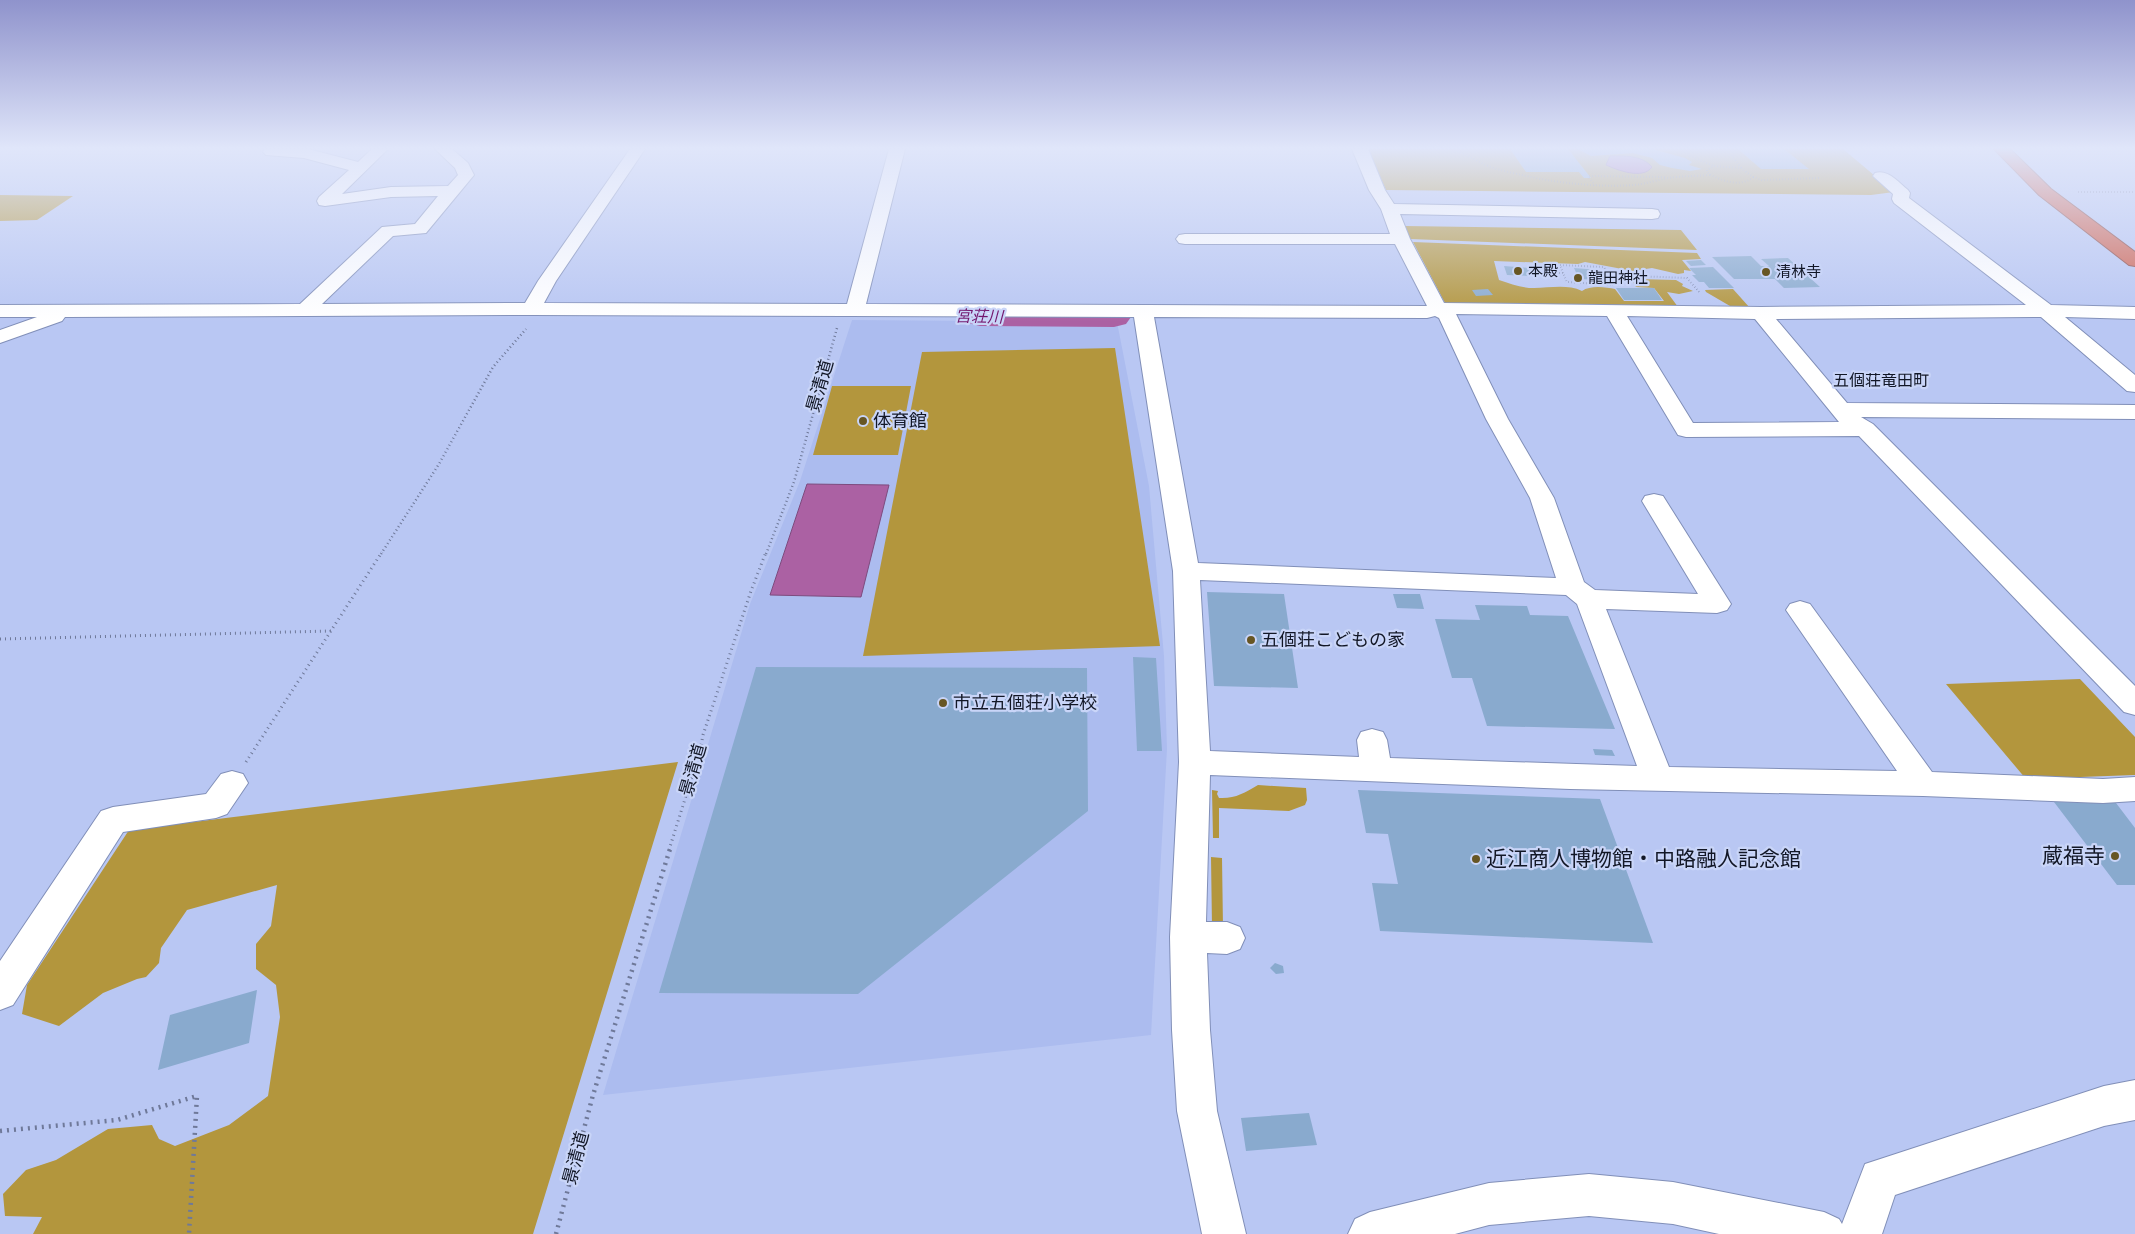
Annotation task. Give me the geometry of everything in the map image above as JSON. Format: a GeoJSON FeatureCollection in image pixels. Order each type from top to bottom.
{"type":"FeatureCollection","features":[{"type":"Feature","properties":{"kind":"highway"},"geometry":{"type":"LineString","coordinates":[[2064,207],[2135,261]]}},
{"type":"Feature","properties":{"kind":"street"},"geometry":{"type":"LineString","coordinates":[[305,310],[388,231],[420,229],[436,207]]}},
{"type":"Feature","properties":{"kind":"street"},"geometry":{"type":"LineString","coordinates":[[540,308],[547,281],[598,207]]}},
{"type":"Feature","properties":{"kind":"street"},"geometry":{"type":"LineString","coordinates":[[847,310],[879,207]]}},
{"type":"Feature","properties":{"kind":"street"},"geometry":{"type":"LineString","coordinates":[[1910,207],[2046,311],[2135,386]]}},
{"type":"Feature","properties":{"kind":"street"},"geometry":{"type":"LineString","coordinates":[[1652,214],[1389,209],[1402,239],[1438,309],[1447,315],[1497,419],[1542,498],[1580,593],[1605,644],[1658,779]]}},
{"type":"Feature","properties":{"kind":"street"},"geometry":{"type":"LineString","coordinates":[[1185,239],[1402,239]]}},
{"type":"Feature","properties":{"kind":"street"},"geometry":{"type":"LineString","coordinates":[[0,311],[540,308],[1427,312],[1438,309],[1482,308],[1760,313],[2046,311],[2135,313]]}},
{"type":"Feature","properties":{"kind":"street"},"geometry":{"type":"LineString","coordinates":[[0,337],[76,310]]}},
{"type":"Feature","properties":{"kind":"street"},"geometry":{"type":"LineString","coordinates":[[1143,310],[1186,571],[1195,762],[1188,937],[1191,1030],[1197,1111],[1224,1234]]}},
{"type":"Feature","properties":{"kind":"street"},"geometry":{"type":"LineString","coordinates":[[1613,310],[1686,430],[1865,430]]}},
{"type":"Feature","properties":{"kind":"street"},"geometry":{"type":"LineString","coordinates":[[1760,313],[1847,418],[1865,430],[2135,704]]}},
{"type":"Feature","properties":{"kind":"street"},"geometry":{"type":"LineString","coordinates":[[1840,410],[2135,412]]}},
{"type":"Feature","properties":{"kind":"street"},"geometry":{"type":"LineString","coordinates":[[1186,571],[1580,593],[1717,604],[1654,501]]}},
{"type":"Feature","properties":{"kind":"street"},"geometry":{"type":"LineString","coordinates":[[1800,610],[1923,784]]}},
{"type":"Feature","properties":{"kind":"street"},"geometry":{"type":"LineString","coordinates":[[1195,762],[1323,779],[1374,754],[1570,777],[1923,784],[2103,791],[2135,790]]}},
{"type":"Feature","properties":{"kind":"street"},"geometry":{"type":"LineString","coordinates":[[0,993],[113,820],[216,805],[232,783]]}},
{"type":"Feature","properties":{"kind":"street"},"geometry":{"type":"LineString","coordinates":[[1188,937],[1226,938]]}},
{"type":"Feature","properties":{"kind":"street"},"geometry":{"type":"LineString","coordinates":[[1860,1234],[1880,1179],[2104,1106],[2135,1100]]}},
{"type":"Feature","properties":{"kind":"street"},"geometry":{"type":"LineString","coordinates":[[1370,1234],[1489,1204],[1589,1195],[1673,1203],[1824,1234]]}},
{"type":"Feature","properties":{"kind":"path"},"geometry":{"type":"LineString","coordinates":[[1560,266],[1604,267],[1608,275],[1613,285],[1567,282],[1560,266]]}},
{"type":"Feature","properties":{"kind":"path"},"geometry":{"type":"LineString","coordinates":[[1556,273],[1563,273]]}},
{"type":"Feature","properties":{"kind":"path"},"geometry":{"type":"LineString","coordinates":[[1608,275],[1687,278],[1717,312]]}},
{"type":"Feature","properties":{"kind":"path"},"geometry":{"type":"LineString","coordinates":[[232,783],[439,464],[493,367],[540,308]]}},
{"type":"Feature","properties":{"kind":"path","name":"景清道"},"geometry":{"type":"LineString","coordinates":[[556,1234],[593,1095],[697,760],[702,735],[751,591],[794,482],[838,326],[847,310]]}},
{"type":"Feature","properties":{"kind":"path"},"geometry":{"type":"LineString","coordinates":[[0,639],[331,631]]}},
{"type":"Feature","properties":{"kind":"path"},"geometry":{"type":"LineString","coordinates":[[0,1131],[117,1120],[198,1096],[189,1234]]}},
{"type":"Feature","properties":{"kind":"shaded area"},"geometry":{"type":"Polygon","coordinates":[[[0,207],[57,207],[37,220],[0,221],[0,207]]]}},
{"type":"Feature","properties":{"kind":"shaded area"},"geometry":{"type":"Polygon","coordinates":[[[1405,226],[1681,230],[1697,250],[1410,239],[1405,226]]]}},
{"type":"Feature","properties":{"kind":"shaded area"},"geometry":{"type":"Polygon","coordinates":[[[1413,242],[1697,253],[1701,259],[1682,260],[1691,271],[1684,270],[1684,273],[1678,274],[1652,268],[1633,271],[1585,262],[1578,264],[1494,261],[1499,280],[1521,287],[1564,287],[1582,291],[1594,287],[1615,289],[1624,301],[1664,301],[1654,288],[1636,287],[1633,282],[1637,279],[1676,280],[1683,284],[1682,286],[1693,291],[1679,294],[1667,292],[1678,307],[1445,303],[1413,242]]]}},
{"type":"Feature","properties":{"kind":"shaded area"},"geometry":{"type":"Polygon","coordinates":[[[1733,289],[1750,308],[1730,306],[1705,290],[1733,289]]]}},
{"type":"Feature","properties":{"kind":"shaded area","name":"市立五個荘小学校"},"geometry":{"type":"Polygon","coordinates":[[[852,320],[1117,322],[1149,486],[1164,656],[1167,749],[1151,1035],[603,1095],[750,604],[800,481],[852,320]]]}},
{"type":"Feature","properties":{"kind":"shaded area"},"geometry":{"type":"Polygon","coordinates":[[[1115,348],[1160,646],[863,656],[922,352],[1115,348]]]}},
{"type":"Feature","properties":{"kind":"shaded area","name":"体育館"},"geometry":{"type":"Polygon","coordinates":[[[832,386],[911,386],[898,455],[813,455],[832,386]]]}},
{"type":"Feature","properties":{"kind":"shaded area"},"geometry":{"type":"Polygon","coordinates":[[[807,484],[889,485],[861,597],[770,595],[807,484]]]}},
{"type":"Feature","properties":{"kind":"shaded area"},"geometry":{"type":"Polygon","coordinates":[[[2080,679],[2135,737],[2135,775],[2026,779],[1946,684],[2080,679]]]}},
{"type":"Feature","properties":{"kind":"shaded area"},"geometry":{"type":"Polygon","coordinates":[[[678,762],[533,1234],[33,1234],[42,1217],[5,1216],[3,1194],[26,1170],[56,1160],[108,1129],[152,1125],[159,1139],[175,1146],[229,1125],[268,1096],[280,1017],[276,985],[256,969],[256,944],[271,926],[277,885],[187,910],[161,948],[159,963],[146,977],[103,993],[59,1026],[22,1014],[27,985],[129,830],[678,762]]]}},
{"type":"Feature","properties":{"kind":"shaded area"},"geometry":{"type":"Polygon","coordinates":[[[1258,785],[1306,788],[1307,800],[1305,805],[1289,811],[1219,808],[1219,838],[1213,838],[1212,790],[1218,791],[1219,798],[1230,798],[1258,785]]]}},
{"type":"Feature","properties":{"kind":"shaded area"},"geometry":{"type":"Polygon","coordinates":[[[1211,857],[1222,858],[1223,928],[1212,927],[1211,857]]]}},
{"type":"Feature","properties":{"kind":"building","name":"清林寺"},"geometry":{"type":"Polygon","coordinates":[[[1751,256],[1761,266],[1769,266],[1761,259],[1788,258],[1820,287],[1784,288],[1775,279],[1734,279],[1712,257],[1751,256]]]}},
{"type":"Feature","properties":{"kind":"building"},"geometry":{"type":"Polygon","coordinates":[[[1701,260],[1706,265],[1691,266],[1686,261],[1701,260]]]}},
{"type":"Feature","properties":{"kind":"building","name":"本殿"},"geometry":{"type":"Polygon","coordinates":[[[1504,266],[1529,268],[1532,276],[1507,275],[1504,266]]]}},
{"type":"Feature","properties":{"kind":"building"},"geometry":{"type":"Polygon","coordinates":[[[1713,267],[1734,288],[1709,288],[1704,282],[1699,282],[1692,275],[1696,275],[1689,268],[1713,267]]]}},
{"type":"Feature","properties":{"kind":"building"},"geometry":{"type":"Polygon","coordinates":[[[1574,268],[1599,270],[1604,280],[1579,279],[1574,268]]]}},
{"type":"Feature","properties":{"kind":"building"},"geometry":{"type":"Polygon","coordinates":[[[1616,288],[1654,288],[1662,300],[1624,300],[1616,288]]]}},
{"type":"Feature","properties":{"kind":"building"},"geometry":{"type":"Polygon","coordinates":[[[1488,289],[1493,295],[1476,296],[1472,290],[1488,289]]]}},
{"type":"Feature","properties":{"kind":"building","name":"五個荘こどもの家"},"geometry":{"type":"Polygon","coordinates":[[[1207,592],[1284,594],[1298,688],[1214,686],[1207,592]]]}},
{"type":"Feature","properties":{"kind":"building"},"geometry":{"type":"Polygon","coordinates":[[[1393,594],[1420,594],[1424,609],[1397,608],[1393,594]]]}},
{"type":"Feature","properties":{"kind":"building"},"geometry":{"type":"Polygon","coordinates":[[[1475,605],[1527,606],[1530,615],[1568,616],[1615,729],[1487,726],[1472,678],[1452,678],[1435,619],[1480,620],[1475,605]]]}},
{"type":"Feature","properties":{"kind":"building"},"geometry":{"type":"Polygon","coordinates":[[[1133,657],[1156,658],[1162,751],[1137,751],[1133,657]]]}},
{"type":"Feature","properties":{"kind":"building"},"geometry":{"type":"Polygon","coordinates":[[[756,667],[1087,668],[1088,811],[858,994],[659,993],[756,667]]]}},
{"type":"Feature","properties":{"kind":"building"},"geometry":{"type":"Polygon","coordinates":[[[1593,749],[1612,750],[1615,756],[1595,755],[1593,749]]]}},
{"type":"Feature","properties":{"kind":"building"},"geometry":{"type":"Polygon","coordinates":[[[1358,790],[1600,799],[1653,943],[1380,931],[1372,883],[1398,884],[1388,834],[1366,833],[1358,790]]]}},
{"type":"Feature","properties":{"kind":"building","name":"蔵福寺"},"geometry":{"type":"Polygon","coordinates":[[[2054,802],[2116,803],[2135,828],[2135,885],[2117,885],[2054,802]]]}},
{"type":"Feature","properties":{"kind":"building"},"geometry":{"type":"Polygon","coordinates":[[[1275,963],[1283,966],[1284,973],[1276,974],[1270,968],[1275,963]]]}},
{"type":"Feature","properties":{"kind":"building"},"geometry":{"type":"Polygon","coordinates":[[[257,990],[249,1043],[158,1070],[170,1015],[257,990]]]}},
{"type":"Feature","properties":{"kind":"building"},"geometry":{"type":"Polygon","coordinates":[[[1309,1113],[1317,1145],[1246,1151],[1241,1118],[1309,1113]]]}},
{"type":"Feature","properties":{"kind":"waterway","name":"宮荘川"},"geometry":{"type":"LineString","coordinates":[[980,316],[1114,317]]}},
{"type":"Feature","properties":{"kind":"place","name":"本殿"},"geometry":{"type":"Point","coordinates":[1518,271]}},
{"type":"Feature","properties":{"kind":"place","name":"清林寺"},"geometry":{"type":"Point","coordinates":[1766,272]}},
{"type":"Feature","properties":{"kind":"place","name":"龍田神社"},"geometry":{"type":"Point","coordinates":[1578,278]}},
{"type":"Feature","properties":{"kind":"place","name":"体育館"},"geometry":{"type":"Point","coordinates":[863,421]}},
{"type":"Feature","properties":{"kind":"place","name":"五個荘こどもの家"},"geometry":{"type":"Point","coordinates":[1251,640]}},
{"type":"Feature","properties":{"kind":"place","name":"市立五個荘小学校"},"geometry":{"type":"Point","coordinates":[943,703]}},
{"type":"Feature","properties":{"kind":"place","name":"蔵福寺"},"geometry":{"type":"Point","coordinates":[2115,856]}},
{"type":"Feature","properties":{"kind":"place","name":"近江商人博物館・中路融人記念館"},"geometry":{"type":"Point","coordinates":[1476,859]}},
{"type":"Feature","properties":{"kind":"district","name":"五個荘竜田町"},"geometry":{"type":"Point","coordinates":[1881,380]}}]}
